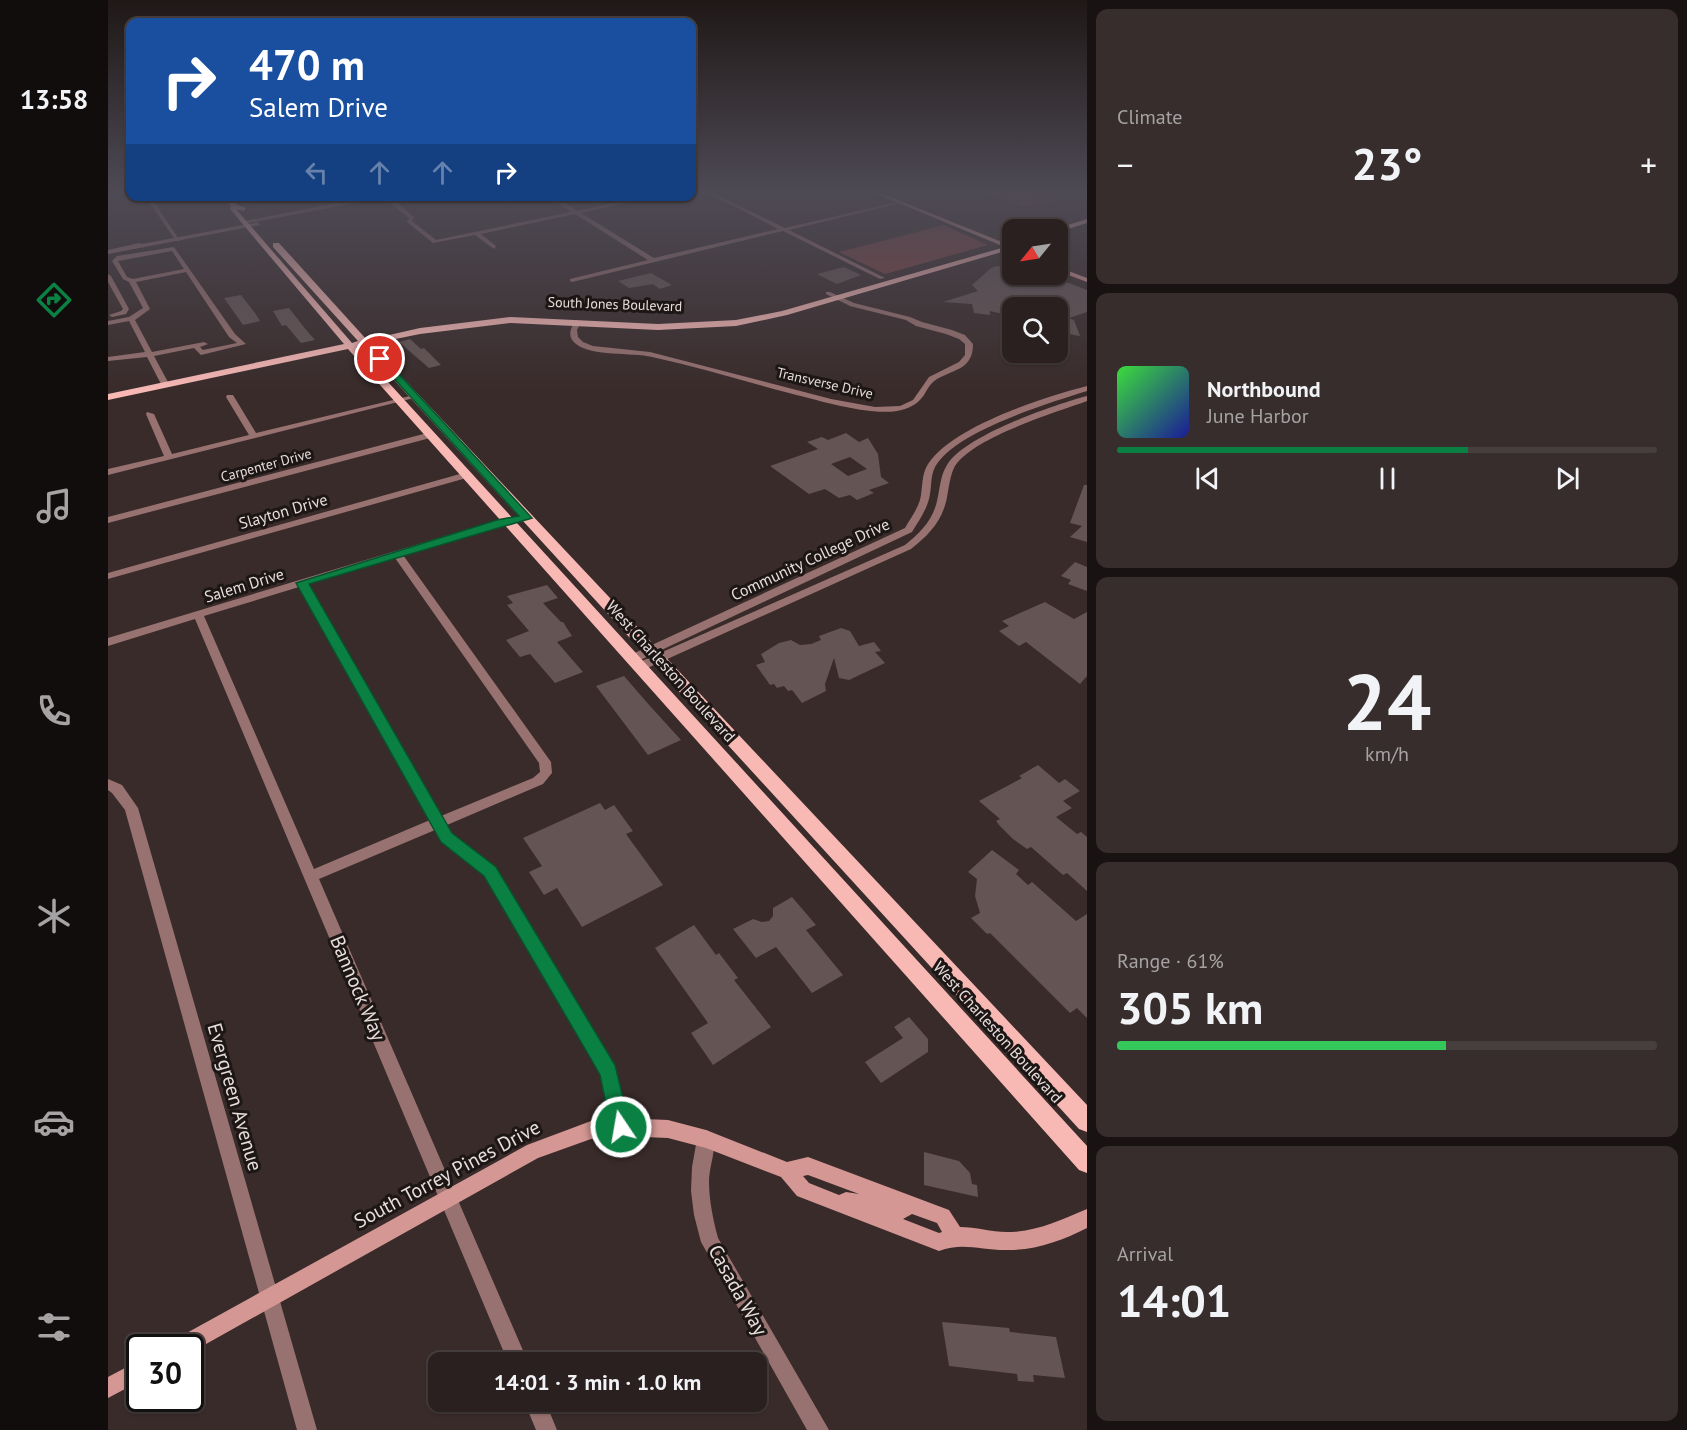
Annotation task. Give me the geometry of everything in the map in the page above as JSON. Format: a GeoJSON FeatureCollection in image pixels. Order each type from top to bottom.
{"type":"FeatureCollection","features":[{"type":"Feature","properties":{"kind":"main road","name":"West Charleston Boulevard"},"geometry":{"type":"LineString","coordinates":[[274,259],[348,344],[1087,1162]]}},
{"type":"Feature","properties":{"kind":"main road","name":"West Charleston Boulevard"},"geometry":{"type":"LineString","coordinates":[[288,259],[1087,1121]]}},
{"type":"Feature","properties":{"kind":"main road","name":"South Jones Boulevard"},"geometry":{"type":"LineString","coordinates":[[833,296],[882,278],[958,259]]}},
{"type":"Feature","properties":{"kind":"main road","name":"South Jones Boulevard"},"geometry":{"type":"LineString","coordinates":[[363,340],[466,324],[511,320],[582,321],[679,327],[741,319],[964,259]]}},
{"type":"Feature","properties":{"kind":"main road"},"geometry":{"type":"LineString","coordinates":[[283,269],[295,267]]}},
{"type":"Feature","properties":{"kind":"main road"},"geometry":{"type":"LineString","coordinates":[[1068,272],[1087,279]]}},
{"type":"Feature","properties":{"kind":"main road","name":"South Jones Boulevard"},"geometry":{"type":"LineString","coordinates":[[108,397],[161,382],[213,373],[222,375],[428,322],[484,316],[539,314],[582,321],[597,318],[666,322],[741,319]]}},
{"type":"Feature","properties":{"kind":"main road"},"geometry":{"type":"LineString","coordinates":[[421,425],[442,436],[453,438]]}},
{"type":"Feature","properties":{"kind":"main road","name":"South Torrey Pines Drive"},"geometry":{"type":"LineString","coordinates":[[204,1334],[533,1151],[559,1139],[591,1130],[621,1127],[668,1129],[706,1139],[788,1171],[803,1190],[939,1242],[954,1234],[980,1239],[1017,1240],[1064,1230],[1087,1218]]}},
{"type":"Feature","properties":{"kind":"main road","name":"South Torrey Pines Drive"},"geometry":{"type":"LineString","coordinates":[[788,1171],[808,1166],[943,1216],[954,1234]]}},
{"type":"Feature","properties":{"kind":"main road"},"geometry":{"type":"LineString","coordinates":[[823,1198],[875,1205],[894,1213],[909,1204]]}},
{"type":"Feature","properties":{"kind":"main road"},"geometry":{"type":"LineString","coordinates":[[108,1388],[126,1378]]}},
{"type":"Feature","properties":{"kind":"street"},"geometry":{"type":"LineString","coordinates":[[117,259],[115,261],[125,278],[132,280],[188,270]]}},
{"type":"Feature","properties":{"kind":"street"},"geometry":{"type":"LineString","coordinates":[[108,359],[148,355],[234,337],[180,259]]}},
{"type":"Feature","properties":{"kind":"street"},"geometry":{"type":"LineString","coordinates":[[650,259],[654,261]]}},
{"type":"Feature","properties":{"kind":"street"},"geometry":{"type":"LineString","coordinates":[[572,280],[664,259]]}},
{"type":"Feature","properties":{"kind":"street"},"geometry":{"type":"LineString","coordinates":[[843,259],[882,278]]}},
{"type":"Feature","properties":{"kind":"street"},"geometry":{"type":"LineString","coordinates":[[108,276],[161,382]]}},
{"type":"Feature","properties":{"kind":"street"},"geometry":{"type":"LineString","coordinates":[[108,324],[147,309],[132,280]]}},
{"type":"Feature","properties":{"kind":"street","name":"Transverse Drive"},"geometry":{"type":"LineString","coordinates":[[582,321],[581,331],[575,333],[576,341],[586,347],[650,354],[831,401],[875,409],[901,408],[916,402],[932,379],[962,364],[969,355],[969,344],[957,335],[919,324],[908,318],[852,305],[833,296]]}},
{"type":"Feature","properties":{"kind":"street"},"geometry":{"type":"LineString","coordinates":[[108,316],[128,315]]}},
{"type":"Feature","properties":{"kind":"street"},"geometry":{"type":"LineString","coordinates":[[941,452],[983,427],[1087,388]]}},
{"type":"Feature","properties":{"kind":"street"},"geometry":{"type":"LineString","coordinates":[[230,397],[254,437]]}},
{"type":"Feature","properties":{"kind":"street"},"geometry":{"type":"LineString","coordinates":[[108,472],[414,397]]}},
{"type":"Feature","properties":{"kind":"street"},"geometry":{"type":"LineString","coordinates":[[941,452],[956,458],[972,446],[1087,398]]}},
{"type":"Feature","properties":{"kind":"street"},"geometry":{"type":"LineString","coordinates":[[1056,399],[1068,405]]}},
{"type":"Feature","properties":{"kind":"street"},"geometry":{"type":"LineString","coordinates":[[150,414],[169,457]]}},
{"type":"Feature","properties":{"kind":"street","name":"Carpenter Drive"},"geometry":{"type":"LineString","coordinates":[[108,520],[431,435]]}},
{"type":"Feature","properties":{"kind":"street","name":"Community College Drive"},"geometry":{"type":"LineString","coordinates":[[654,655],[909,530],[925,498],[926,483],[932,465],[941,452]]}},
{"type":"Feature","properties":{"kind":"street","name":"Community College Drive"},"geometry":{"type":"LineString","coordinates":[[635,663],[908,547],[934,523],[941,501],[944,480],[956,458]]}},
{"type":"Feature","properties":{"kind":"street","name":"Slayton Drive"},"geometry":{"type":"LineString","coordinates":[[108,576],[467,475]]}},
{"type":"Feature","properties":{"kind":"street","name":"Salem Drive"},"geometry":{"type":"LineString","coordinates":[[108,642],[507,520],[527,518]]}},
{"type":"Feature","properties":{"kind":"street"},"geometry":{"type":"LineString","coordinates":[[309,877],[538,781],[546,773],[545,762],[397,553]]}},
{"type":"Feature","properties":{"kind":"street"},"geometry":{"type":"LineString","coordinates":[[856,555],[869,564]]}},
{"type":"Feature","properties":{"kind":"street"},"geometry":{"type":"LineString","coordinates":[[302,583],[438,824],[453,844],[483,865],[495,880],[609,1072],[621,1127]]}},
{"type":"Feature","properties":{"kind":"street","name":"Bannock Way"},"geometry":{"type":"LineString","coordinates":[[198,614],[514,1352]]}},
{"type":"Feature","properties":{"kind":"street","name":"Evergreen Avenue"},"geometry":{"type":"LineString","coordinates":[[108,784],[117,789],[131,808],[307,1430]]}},
{"type":"Feature","properties":{"kind":"street","name":"Casada Way"},"geometry":{"type":"LineString","coordinates":[[706,1139],[698,1187],[700,1209],[710,1242],[819,1430]]}},
{"type":"Feature","properties":{"kind":"street"},"geometry":{"type":"LineString","coordinates":[[539,1412],[547,1430]]}},
{"type":"Feature","properties":{"kind":"shaded area"},"geometry":{"type":"Polygon","coordinates":[[[853,259],[939,259],[885,274],[853,259]]]}},
{"type":"Feature","properties":{"kind":"building"},"geometry":{"type":"Polygon","coordinates":[[[844,267],[861,275],[837,284],[817,274],[844,267]]]}},
{"type":"Feature","properties":{"kind":"building"},"geometry":{"type":"Polygon","coordinates":[[[1002,267],[1002,285],[1068,285],[1068,283],[1087,290],[1087,312],[1069,318],[1074,320],[1080,336],[1068,334],[1068,297],[1002,297],[1002,314],[990,311],[990,315],[974,313],[972,304],[943,302],[978,291],[972,285],[991,268],[1002,267]]]}},
{"type":"Feature","properties":{"kind":"building"},"geometry":{"type":"Polygon","coordinates":[[[651,273],[672,285],[660,289],[653,284],[629,288],[618,281],[651,273]]]}},
{"type":"Feature","properties":{"kind":"building"},"geometry":{"type":"Polygon","coordinates":[[[241,295],[260,321],[243,325],[224,298],[241,295]]]}},
{"type":"Feature","properties":{"kind":"building"},"geometry":{"type":"Polygon","coordinates":[[[289,308],[315,340],[301,343],[286,325],[282,326],[273,311],[289,308]]]}},
{"type":"Feature","properties":{"kind":"building"},"geometry":{"type":"Polygon","coordinates":[[[410,339],[421,349],[424,348],[441,365],[429,368],[399,342],[410,339]]]}},
{"type":"Feature","properties":{"kind":"building"},"geometry":{"type":"Polygon","coordinates":[[[846,433],[859,442],[868,438],[878,454],[881,477],[889,483],[869,490],[874,493],[857,500],[850,495],[839,498],[825,489],[809,494],[770,466],[818,449],[807,442],[822,437],[828,440],[846,433]],[[850,457],[831,464],[848,476],[867,469],[850,457]]]}},
{"type":"Feature","properties":{"kind":"building"},"geometry":{"type":"Polygon","coordinates":[[[1084,485],[1087,485],[1087,542],[1070,537],[1082,526],[1070,523],[1084,485]]]}},
{"type":"Feature","properties":{"kind":"building"},"geometry":{"type":"Polygon","coordinates":[[[1075,562],[1087,567],[1087,591],[1068,584],[1071,580],[1061,576],[1075,562]]]}},
{"type":"Feature","properties":{"kind":"building"},"geometry":{"type":"Polygon","coordinates":[[[547,585],[558,598],[543,603],[563,622],[572,636],[557,642],[583,672],[555,683],[530,654],[520,657],[506,640],[529,631],[507,605],[513,603],[507,596],[547,585]]]}},
{"type":"Feature","properties":{"kind":"building"},"geometry":{"type":"Polygon","coordinates":[[[1045,602],[1074,619],[1087,612],[1087,676],[1080,684],[1026,642],[1019,646],[999,631],[1009,626],[1002,621],[1045,602]]]}},
{"type":"Feature","properties":{"kind":"building"},"geometry":{"type":"Polygon","coordinates":[[[841,628],[850,631],[859,646],[874,642],[881,651],[875,652],[885,663],[849,680],[839,678],[834,658],[825,684],[826,691],[802,703],[792,690],[788,691],[784,686],[777,688],[774,684],[770,685],[756,665],[765,662],[761,654],[779,643],[791,640],[800,645],[811,644],[821,640],[819,636],[841,628]]]}},
{"type":"Feature","properties":{"kind":"building"},"geometry":{"type":"Polygon","coordinates":[[[624,676],[681,740],[648,755],[596,686],[624,676]]]}},
{"type":"Feature","properties":{"kind":"building"},"geometry":{"type":"Polygon","coordinates":[[[1038,765],[1059,783],[1065,779],[1080,791],[1063,801],[1072,808],[1056,817],[1077,834],[1081,832],[1087,837],[1087,891],[1067,873],[1063,875],[1031,847],[1027,849],[1013,839],[996,821],[1000,819],[979,801],[1022,778],[1019,776],[1038,765]]]}},
{"type":"Feature","properties":{"kind":"building"},"geometry":{"type":"Polygon","coordinates":[[[600,803],[605,810],[614,805],[633,831],[626,834],[663,885],[582,927],[557,888],[544,895],[529,872],[542,866],[523,838],[600,803]]]}},
{"type":"Feature","properties":{"kind":"building"},"geometry":{"type":"Polygon","coordinates":[[[992,850],[1019,870],[1016,874],[1028,885],[1032,882],[1076,921],[1087,914],[1087,1018],[1077,1008],[1070,1013],[990,933],[987,934],[971,918],[980,913],[975,896],[977,879],[968,872],[992,850]]]}},
{"type":"Feature","properties":{"kind":"building"},"geometry":{"type":"Polygon","coordinates":[[[792,897],[816,925],[806,930],[843,975],[812,993],[776,947],[756,958],[733,929],[753,919],[762,922],[769,921],[773,916],[773,908],[792,897]]]}},
{"type":"Feature","properties":{"kind":"building"},"geometry":{"type":"Polygon","coordinates":[[[694,925],[716,955],[719,953],[738,978],[734,980],[771,1027],[713,1065],[691,1033],[708,1023],[655,948],[694,925]]]}},
{"type":"Feature","properties":{"kind":"building"},"geometry":{"type":"Polygon","coordinates":[[[909,1017],[928,1039],[928,1052],[881,1083],[865,1062],[903,1038],[894,1027],[909,1017]]]}},
{"type":"Feature","properties":{"kind":"building"},"geometry":{"type":"Polygon","coordinates":[[[924,1152],[959,1161],[970,1173],[972,1184],[977,1185],[978,1197],[924,1185],[924,1152]]]}},
{"type":"Feature","properties":{"kind":"building"},"geometry":{"type":"Polygon","coordinates":[[[942,1322],[1009,1328],[1010,1332],[1056,1337],[1065,1378],[1033,1375],[1034,1382],[1018,1381],[1017,1374],[949,1366],[942,1322]]]}},
{"type":"Feature","properties":{"kind":"route"},"geometry":{"type":"LineString","coordinates":[[380,359],[527,518],[507,520],[302,583],[447,838],[490,872],[609,1072],[621,1127]]}}]}
